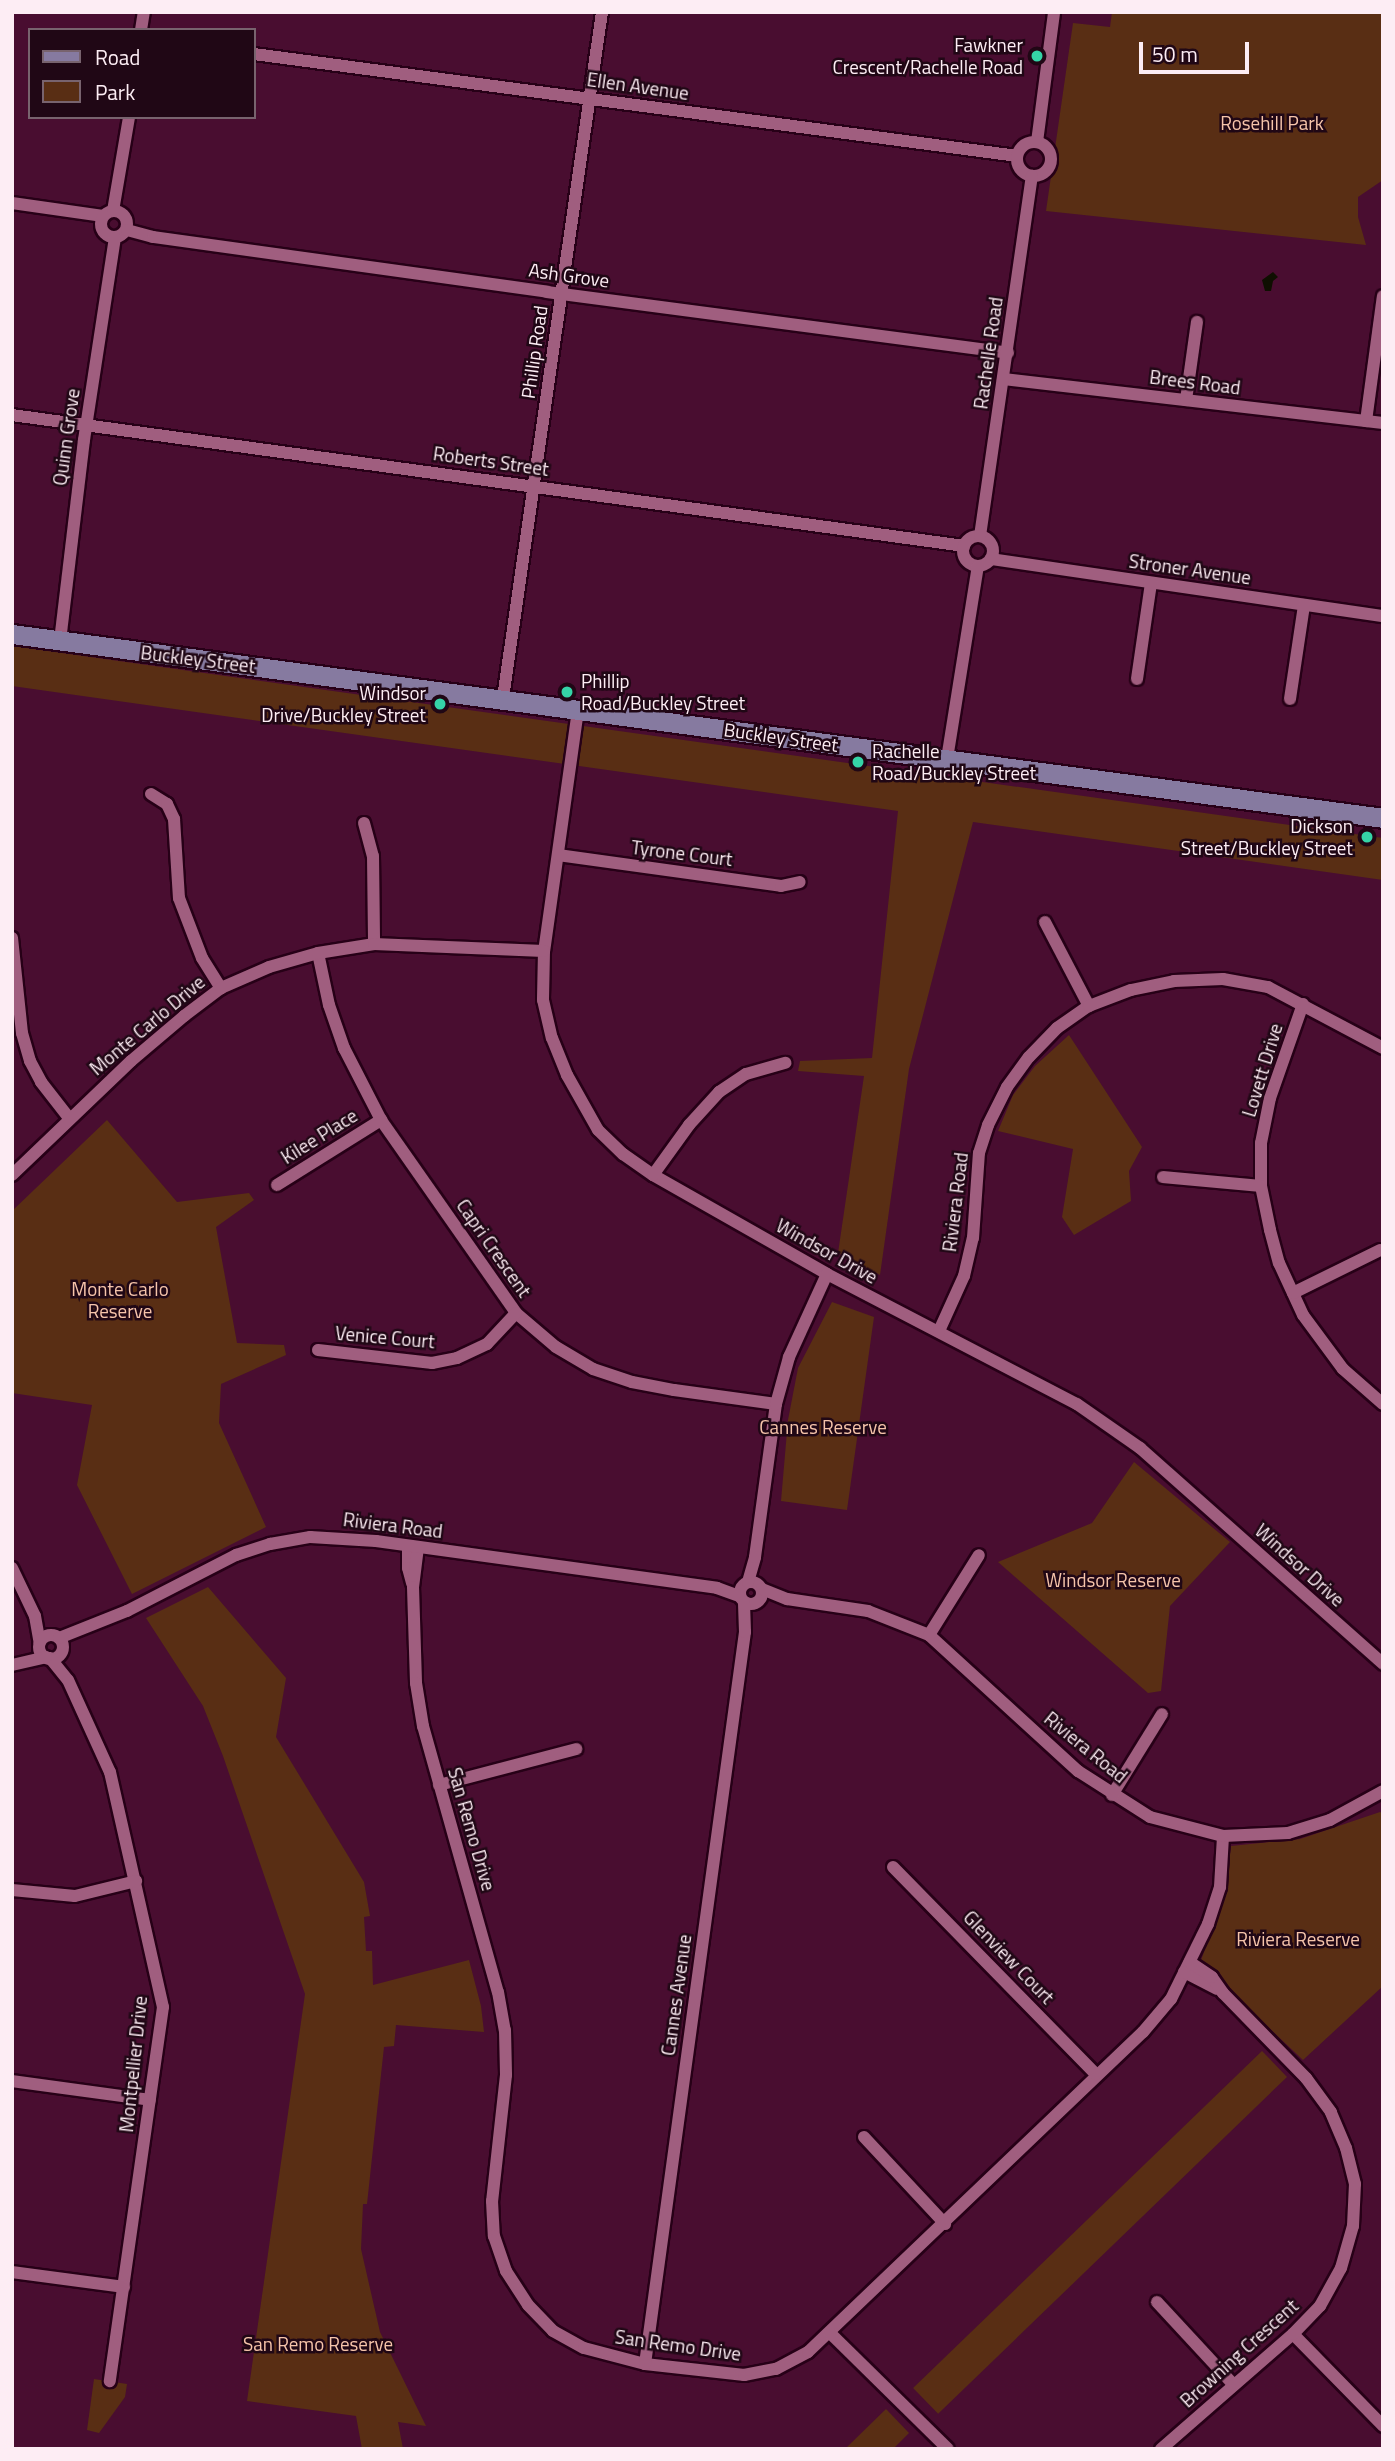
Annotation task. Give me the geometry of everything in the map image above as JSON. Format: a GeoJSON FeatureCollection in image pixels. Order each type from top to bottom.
{"type":"FeatureCollection","features":[{"type":"Feature","properties":{"kind":"main road","name":"Buckley Street"},"geometry":{"type":"LineString","coordinates":[[12,634],[1383,818]]}},
{"type":"Feature","properties":{"kind":"street","name":"Phillip Road"},"geometry":{"type":"LineString","coordinates":[[503,698],[602,12]]}},
{"type":"Feature","properties":{"kind":"street"},"geometry":{"type":"LineString","coordinates":[[1037,142],[1054,12]]}},
{"type":"Feature","properties":{"kind":"street","name":"Ellen Avenue"},"geometry":{"type":"LineString","coordinates":[[256,54],[1017,156]]}},
{"type":"Feature","properties":{"kind":"street"},"geometry":{"type":"LineString","coordinates":[[12,203],[108,214],[125,216],[127,230],[115,238],[107,236],[101,229],[108,214],[129,119]]}},
{"type":"Feature","properties":{"kind":"street"},"geometry":{"type":"LineString","coordinates":[[1037,142],[1047,148],[1051,158],[1048,169],[1032,176],[1019,167],[1017,156],[1022,147],[1037,142]]}},
{"type":"Feature","properties":{"kind":"street","name":"Rachelle Road"},"geometry":{"type":"LineString","coordinates":[[980,536],[1032,176]]}},
{"type":"Feature","properties":{"kind":"street","name":"Ash Grove"},"geometry":{"type":"LineString","coordinates":[[127,230],[153,237],[561,294],[1007,352]]}},
{"type":"Feature","properties":{"kind":"street","name":"Quinn Grove"},"geometry":{"type":"LineString","coordinates":[[60,641],[86,425],[115,238]]}},
{"type":"Feature","properties":{"kind":"street"},"geometry":{"type":"LineString","coordinates":[[1366,421],[1383,296]]}},
{"type":"Feature","properties":{"kind":"street"},"geometry":{"type":"LineString","coordinates":[[1186,400],[1197,322]]}},
{"type":"Feature","properties":{"kind":"street","name":"Brees Road"},"geometry":{"type":"LineString","coordinates":[[1003,379],[1383,423]]}},
{"type":"Feature","properties":{"kind":"street","name":"Roberts Street"},"geometry":{"type":"LineString","coordinates":[[12,415],[964,546]]}},
{"type":"Feature","properties":{"kind":"street"},"geometry":{"type":"LineString","coordinates":[[980,536],[992,544],[991,559],[978,566],[965,560],[964,546],[970,538],[980,536]]}},
{"type":"Feature","properties":{"kind":"street","name":"Stroner Avenue"},"geometry":{"type":"LineString","coordinates":[[991,559],[1383,616]]}},
{"type":"Feature","properties":{"kind":"street"},"geometry":{"type":"LineString","coordinates":[[947,759],[978,566]]}},
{"type":"Feature","properties":{"kind":"street"},"geometry":{"type":"LineString","coordinates":[[1137,680],[1150,583]]}},
{"type":"Feature","properties":{"kind":"street"},"geometry":{"type":"LineString","coordinates":[[1290,699],[1304,605]]}},
{"type":"Feature","properties":{"kind":"street","name":"Windsor Drive"},"geometry":{"type":"LineString","coordinates":[[578,710],[544,951],[543,1000],[552,1038],[566,1075],[598,1130],[623,1154],[653,1175],[827,1274],[1077,1404],[1140,1448],[1383,1664]]}},
{"type":"Feature","properties":{"kind":"street"},"geometry":{"type":"LineString","coordinates":[[152,794],[167,804],[173,819],[178,898],[202,958],[221,988]]}},
{"type":"Feature","properties":{"kind":"street"},"geometry":{"type":"LineString","coordinates":[[364,823],[373,856],[374,944]]}},
{"type":"Feature","properties":{"kind":"street","name":"Tyrone Court"},"geometry":{"type":"LineString","coordinates":[[558,855],[782,886],[800,882]]}},
{"type":"Feature","properties":{"kind":"street"},"geometry":{"type":"LineString","coordinates":[[1045,922],[1089,1006]]}},
{"type":"Feature","properties":{"kind":"street"},"geometry":{"type":"LineString","coordinates":[[12,938],[22,1033],[30,1061],[41,1082],[69,1118]]}},
{"type":"Feature","properties":{"kind":"street","name":"Monte Carlo Drive"},"geometry":{"type":"LineString","coordinates":[[12,1175],[131,1061],[221,988],[269,967],[318,953],[374,944],[544,951]]}},
{"type":"Feature","properties":{"kind":"street","name":"Capri Crescent"},"geometry":{"type":"LineString","coordinates":[[318,953],[329,1005],[344,1048],[381,1120],[516,1313],[556,1347],[606,1373],[674,1390],[776,1404]]}},
{"type":"Feature","properties":{"kind":"street","name":"Riviera Road"},"geometry":{"type":"LineString","coordinates":[[939,1331],[964,1276],[973,1238],[979,1153],[988,1125],[1007,1087],[1029,1057],[1057,1028],[1089,1006],[1131,990],[1174,981],[1223,979],[1268,987],[1383,1048]]}},
{"type":"Feature","properties":{"kind":"street","name":"Lovett Drive"},"geometry":{"type":"LineString","coordinates":[[1303,1004],[1269,1098],[1261,1143],[1261,1186],[1279,1263],[1293,1293],[1321,1341],[1343,1368],[1383,1404]]}},
{"type":"Feature","properties":{"kind":"street"},"geometry":{"type":"LineString","coordinates":[[653,1175],[689,1125],[719,1092],[746,1074],[785,1063]]}},
{"type":"Feature","properties":{"kind":"street","name":"Kilee Place"},"geometry":{"type":"LineString","coordinates":[[278,1185],[381,1120]]}},
{"type":"Feature","properties":{"kind":"street"},"geometry":{"type":"LineString","coordinates":[[1163,1177],[1261,1186]]}},
{"type":"Feature","properties":{"kind":"street"},"geometry":{"type":"LineString","coordinates":[[1293,1293],[1380,1250]]}},
{"type":"Feature","properties":{"kind":"street","name":"Cannes Avenue"},"geometry":{"type":"LineString","coordinates":[[645,2364],[776,1404],[789,1357],[827,1274]]}},
{"type":"Feature","properties":{"kind":"street","name":"Venice Court"},"geometry":{"type":"LineString","coordinates":[[318,1350],[432,1363],[457,1359],[487,1343],[516,1313]]}},
{"type":"Feature","properties":{"kind":"street","name":"Riviera Road"},"geometry":{"type":"LineString","coordinates":[[15,1664],[255,1548],[322,1537],[413,1546],[868,1611],[929,1635],[1078,1771],[1112,1795],[1150,1817],[1223,1836],[1288,1833],[1330,1820],[1383,1791]]}},
{"type":"Feature","properties":{"kind":"street","name":"San Remo Drive"},"geometry":{"type":"LineString","coordinates":[[413,1546],[408,1568],[413,1587],[416,1683],[423,1726],[498,1992],[505,2030],[506,2075],[492,2201],[494,2235],[506,2271],[527,2305],[553,2331],[583,2348],[645,2364],[744,2375],[776,2369],[808,2352],[1143,2032],[1171,1999],[1208,1924],[1220,1887],[1223,1836]]}},
{"type":"Feature","properties":{"kind":"street"},"geometry":{"type":"LineString","coordinates":[[929,1635],[979,1555]]}},
{"type":"Feature","properties":{"kind":"street","name":"Montpellier Drive"},"geometry":{"type":"LineString","coordinates":[[12,1568],[110,1772],[163,2007],[110,2381]]}},
{"type":"Feature","properties":{"kind":"street"},"geometry":{"type":"LineString","coordinates":[[1112,1795],[1162,1714]]}},
{"type":"Feature","properties":{"kind":"street"},"geometry":{"type":"LineString","coordinates":[[439,1785],[576,1749]]}},
{"type":"Feature","properties":{"kind":"street","name":"Glenview Court"},"geometry":{"type":"LineString","coordinates":[[893,1867],[1096,2074]]}},
{"type":"Feature","properties":{"kind":"street"},"geometry":{"type":"LineString","coordinates":[[12,1890],[75,1896],[136,1881]]}},
{"type":"Feature","properties":{"kind":"street","name":"Browning Crescent"},"geometry":{"type":"LineString","coordinates":[[1161,2449],[1293,2334],[1320,2306],[1341,2268],[1353,2226],[1355,2184],[1346,2148],[1331,2112],[1306,2078],[1223,1993],[1212,1977],[1187,1967]]}},
{"type":"Feature","properties":{"kind":"street"},"geometry":{"type":"LineString","coordinates":[[12,2081],[150,2100]]}},
{"type":"Feature","properties":{"kind":"street"},"geometry":{"type":"LineString","coordinates":[[864,2137],[945,2224]]}},
{"type":"Feature","properties":{"kind":"street"},"geometry":{"type":"LineString","coordinates":[[12,2272],[124,2287]]}},
{"type":"Feature","properties":{"kind":"street"},"geometry":{"type":"LineString","coordinates":[[1157,2302],[1233,2384]]}},
{"type":"Feature","properties":{"kind":"street"},"geometry":{"type":"LineString","coordinates":[[830,2333],[948,2449]]}},
{"type":"Feature","properties":{"kind":"street"},"geometry":{"type":"LineString","coordinates":[[1293,2334],[1383,2426]]}},
{"type":"Feature","properties":{"kind":"green space","name":"Rosehill Park"},"geometry":{"type":"Polygon","coordinates":[[[1112,12],[1383,12],[1383,180],[1358,197],[1358,217],[1366,245],[1046,211],[1073,23],[1110,27],[1112,12]]]}},
{"type":"Feature","properties":{"kind":"green space"},"geometry":{"type":"Polygon","coordinates":[[[12,646],[1383,838],[1383,880],[973,822],[909,1069],[880,1275],[838,1253],[864,1076],[798,1071],[800,1061],[872,1058],[898,811],[12,686],[12,646]]]}},
{"type":"Feature","properties":{"kind":"green space"},"geometry":{"type":"Polygon","coordinates":[[[1069,1035],[1142,1147],[1129,1171],[1131,1201],[1074,1235],[1062,1217],[1073,1149],[998,1131],[1013,1095],[1035,1066],[1069,1035]]]}},
{"type":"Feature","properties":{"kind":"green space","name":"Monte Carlo Reserve"},"geometry":{"type":"Polygon","coordinates":[[[107,1120],[177,1202],[249,1193],[254,1200],[216,1227],[237,1343],[284,1345],[286,1355],[221,1384],[219,1423],[266,1527],[132,1594],[77,1485],[92,1405],[12,1393],[12,1211],[107,1120]]]}},
{"type":"Feature","properties":{"kind":"green space","name":"Cannes Reserve"},"geometry":{"type":"Polygon","coordinates":[[[832,1302],[874,1317],[847,1510],[781,1501],[788,1420],[798,1368],[832,1302]]]}},
{"type":"Feature","properties":{"kind":"green space","name":"Windsor Reserve"},"geometry":{"type":"Polygon","coordinates":[[[1134,1462],[1230,1542],[1170,1606],[1161,1691],[1148,1693],[998,1562],[1092,1523],[1134,1462]]]}},
{"type":"Feature","properties":{"kind":"green space","name":"San Remo Reserve"},"geometry":{"type":"Polygon","coordinates":[[[208,1587],[286,1678],[276,1737],[364,1882],[370,1916],[364,1917],[366,1951],[372,1951],[373,1985],[469,1960],[481,2006],[484,2032],[396,2025],[394,2046],[384,2047],[367,2204],[363,2204],[361,2249],[380,2332],[426,2426],[398,2422],[403,2449],[362,2449],[356,2416],[247,2401],[305,1994],[223,1756],[203,1706],[146,1618],[208,1587]]]}},
{"type":"Feature","properties":{"kind":"green space","name":"Riviera Reserve"},"geometry":{"type":"Polygon","coordinates":[[[1380,1812],[1383,1814],[1383,1986],[1303,2060],[1200,1963],[1226,1890],[1231,1846],[1300,1839],[1380,1812]]]}},
{"type":"Feature","properties":{"kind":"green space"},"geometry":{"type":"Polygon","coordinates":[[[1262,2051],[1287,2077],[938,2414],[913,2388],[1262,2051]]]}},
{"type":"Feature","properties":{"kind":"green space"},"geometry":{"type":"Polygon","coordinates":[[[94,2379],[127,2384],[125,2397],[99,2433],[87,2430],[94,2379]]]}},
{"type":"Feature","properties":{"kind":"green space"},"geometry":{"type":"Polygon","coordinates":[[[886,2409],[909,2433],[893,2449],[845,2449],[886,2409]]]}},
{"type":"Feature","properties":{"kind":"shaded area"},"geometry":{"type":"Polygon","coordinates":[[[1273,272],[1278,277],[1273,281],[1271,291],[1265,291],[1262,280],[1273,272]]]}},
{"type":"Feature","properties":{"kind":"place","name":"Fawkner Crescent/Rachelle Road"},"geometry":{"type":"Point","coordinates":[1037,56]}},
{"type":"Feature","properties":{"kind":"place","name":"Phillip Road/Buckley Street"},"geometry":{"type":"Point","coordinates":[567,692]}},
{"type":"Feature","properties":{"kind":"place","name":"Windsor Drive/Buckley Street"},"geometry":{"type":"Point","coordinates":[440,704]}},
{"type":"Feature","properties":{"kind":"place","name":"Rachelle Road/Buckley Street"},"geometry":{"type":"Point","coordinates":[858,762]}},
{"type":"Feature","properties":{"kind":"place","name":"Dickson Street/Buckley Street"},"geometry":{"type":"Point","coordinates":[1367,837]}}]}
